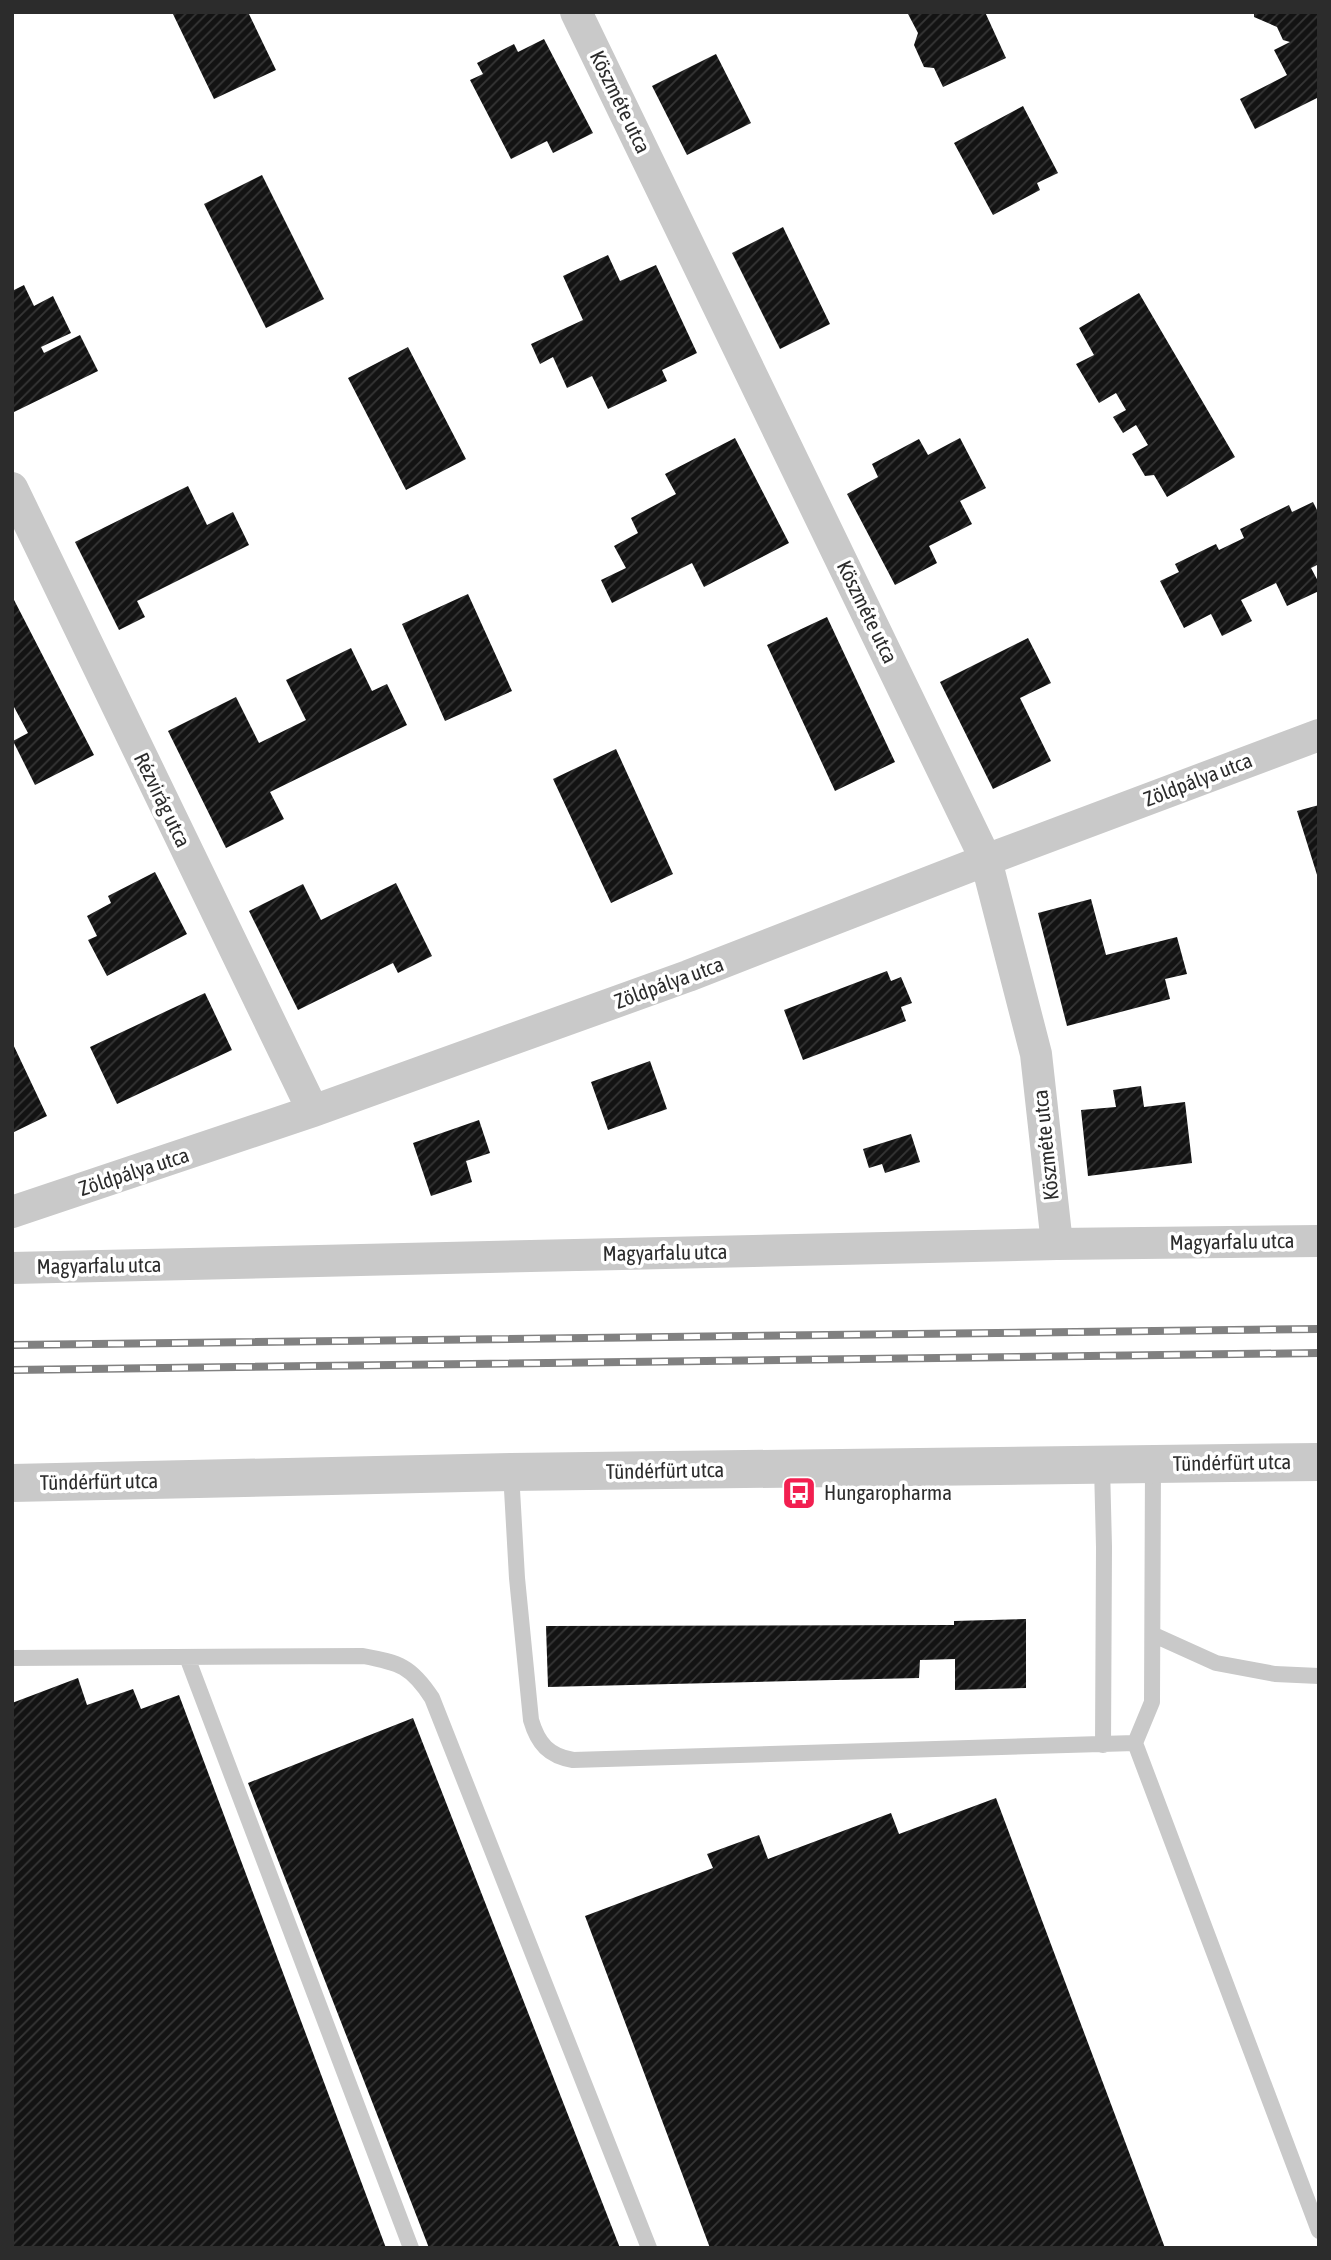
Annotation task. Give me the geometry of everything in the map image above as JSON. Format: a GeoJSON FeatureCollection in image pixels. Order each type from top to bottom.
{"type":"FeatureCollection","features":[{"type":"Feature","properties":{"kind":"street","name":"Köszméte utca"},"geometry":{"type":"LineString","coordinates":[[576,12],[986,860],[1036,1054],[1057,1244]]}},
{"type":"Feature","properties":{"kind":"street","name":"Rézvirág utca"},"geometry":{"type":"LineString","coordinates":[[12,488],[313,1111]]}},
{"type":"Feature","properties":{"kind":"street","name":"Zöldpálya utca"},"geometry":{"type":"LineString","coordinates":[[12,1212],[313,1111],[688,976],[1319,735]]}},
{"type":"Feature","properties":{"kind":"street","name":"Magyarfalu utca"},"geometry":{"type":"LineString","coordinates":[[12,1268],[1057,1244],[1319,1241]]}},
{"type":"Feature","properties":{"kind":"street","name":"Tündérfürt utca"},"geometry":{"type":"LineString","coordinates":[[12,1483],[163,1482],[511,1472],[1319,1462]]}},
{"type":"Feature","properties":{"kind":"lane"},"geometry":{"type":"LineString","coordinates":[[1153,1465],[1152,1702],[1135,1743],[1319,2231]]}},
{"type":"Feature","properties":{"kind":"lane"},"geometry":{"type":"LineString","coordinates":[[1102,1466],[1103,1745]]}},
{"type":"Feature","properties":{"kind":"lane"},"geometry":{"type":"LineString","coordinates":[[511,1472],[517,1578],[531,1720],[541,1745],[561,1758],[573,1760],[1135,1743]]}},
{"type":"Feature","properties":{"kind":"lane"},"geometry":{"type":"LineString","coordinates":[[1154,1635],[1216,1663],[1275,1674],[1319,1676]]}},
{"type":"Feature","properties":{"kind":"lane"},"geometry":{"type":"LineString","coordinates":[[12,1658],[363,1656],[396,1663],[420,1680],[432,1698],[649,2248]]}},
{"type":"Feature","properties":{"kind":"lane"},"geometry":{"type":"LineString","coordinates":[[187,1657],[411,2248]]}},
{"type":"Feature","properties":{"kind":"building"},"geometry":{"type":"Polygon","coordinates":[[[172,12],[248,12],[276,70],[214,99],[172,12]]]}},
{"type":"Feature","properties":{"kind":"building"},"geometry":{"type":"Polygon","coordinates":[[[907,12],[985,12],[1006,58],[943,87],[934,68],[924,67],[914,45],[918,33],[907,12]]]}},
{"type":"Feature","properties":{"kind":"building"},"geometry":{"type":"Polygon","coordinates":[[[1254,12],[1319,12],[1319,97],[1255,129],[1240,99],[1287,75],[1274,50],[1290,42],[1283,40],[1277,27],[1254,17],[1254,12]]]}},
{"type":"Feature","properties":{"kind":"building"},"geometry":{"type":"Polygon","coordinates":[[[544,39],[593,133],[553,153],[547,141],[511,159],[470,80],[483,74],[477,63],[514,44],[518,52],[544,39]]]}},
{"type":"Feature","properties":{"kind":"building"},"geometry":{"type":"Polygon","coordinates":[[[716,54],[751,123],[687,155],[652,86],[716,54]]]}},
{"type":"Feature","properties":{"kind":"building"},"geometry":{"type":"Polygon","coordinates":[[[1023,106],[1058,173],[1037,183],[1040,190],[993,215],[954,143],[1023,106]]]}},
{"type":"Feature","properties":{"kind":"building"},"geometry":{"type":"Polygon","coordinates":[[[262,175],[324,299],[266,328],[204,204],[262,175]]]}},
{"type":"Feature","properties":{"kind":"building"},"geometry":{"type":"Polygon","coordinates":[[[783,227],[830,324],[780,349],[732,253],[783,227]]]}},
{"type":"Feature","properties":{"kind":"building"},"geometry":{"type":"Polygon","coordinates":[[[608,255],[620,281],[656,265],[697,353],[662,370],[667,381],[608,409],[592,376],[567,388],[553,357],[540,364],[531,344],[583,320],[563,276],[608,255]]]}},
{"type":"Feature","properties":{"kind":"building"},"geometry":{"type":"Polygon","coordinates":[[[24,285],[34,306],[53,296],[71,333],[41,347],[44,353],[80,335],[98,371],[14,412],[12,291],[24,285]]]}},
{"type":"Feature","properties":{"kind":"building"},"geometry":{"type":"Polygon","coordinates":[[[1139,293],[1235,457],[1167,497],[1154,475],[1145,476],[1132,454],[1148,445],[1136,425],[1123,433],[1113,417],[1126,410],[1116,393],[1099,403],[1076,364],[1094,355],[1079,328],[1139,293]]]}},
{"type":"Feature","properties":{"kind":"building"},"geometry":{"type":"Polygon","coordinates":[[[408,347],[466,459],[406,490],[348,378],[408,347]]]}},
{"type":"Feature","properties":{"kind":"building"},"geometry":{"type":"Polygon","coordinates":[[[735,438],[789,543],[704,587],[692,563],[612,603],[601,580],[626,568],[614,546],[638,533],[631,518],[676,494],[665,474],[735,438]]]}},
{"type":"Feature","properties":{"kind":"building"},"geometry":{"type":"Polygon","coordinates":[[[960,438],[986,488],[960,501],[972,524],[929,546],[937,563],[895,585],[847,494],[878,477],[872,464],[919,439],[928,455],[960,438]]]}},
{"type":"Feature","properties":{"kind":"building"},"geometry":{"type":"Polygon","coordinates":[[[188,486],[207,525],[233,512],[249,545],[137,601],[145,617],[119,630],[75,542],[188,486]]]}},
{"type":"Feature","properties":{"kind":"building"},"geometry":{"type":"Polygon","coordinates":[[[1313,502],[1319,514],[1319,564],[1311,568],[1319,583],[1319,591],[1287,606],[1276,583],[1241,600],[1252,621],[1222,636],[1211,614],[1184,628],[1160,581],[1179,572],[1175,564],[1216,544],[1219,550],[1244,538],[1240,529],[1289,505],[1292,512],[1313,502]]]}},
{"type":"Feature","properties":{"kind":"building"},"geometry":{"type":"Polygon","coordinates":[[[468,594],[512,691],[445,721],[402,624],[468,594]]]}},
{"type":"Feature","properties":{"kind":"building"},"geometry":{"type":"Polygon","coordinates":[[[12,596],[94,755],[35,785],[13,741],[28,733],[14,707],[12,708],[12,596]]]}},
{"type":"Feature","properties":{"kind":"building"},"geometry":{"type":"Polygon","coordinates":[[[827,617],[895,762],[835,791],[767,645],[827,617]]]}},
{"type":"Feature","properties":{"kind":"building"},"geometry":{"type":"Polygon","coordinates":[[[1028,638],[1051,683],[1020,698],[1051,761],[993,789],[940,682],[1028,638]]]}},
{"type":"Feature","properties":{"kind":"building"},"geometry":{"type":"Polygon","coordinates":[[[351,648],[372,691],[387,684],[407,725],[270,792],[284,819],[226,848],[168,731],[236,697],[259,743],[306,720],[286,680],[351,648]]]}},
{"type":"Feature","properties":{"kind":"building"},"geometry":{"type":"Polygon","coordinates":[[[616,749],[673,874],[611,903],[553,779],[616,749]]]}},
{"type":"Feature","properties":{"kind":"building"},"geometry":{"type":"Polygon","coordinates":[[[1319,805],[1319,878],[1318,878],[1297,811],[1319,805]]]}},
{"type":"Feature","properties":{"kind":"building"},"geometry":{"type":"Polygon","coordinates":[[[155,872],[187,934],[107,976],[88,940],[97,936],[87,916],[111,903],[108,896],[155,872]]]}},
{"type":"Feature","properties":{"kind":"building"},"geometry":{"type":"Polygon","coordinates":[[[396,883],[432,956],[398,973],[393,963],[298,1010],[249,911],[303,884],[321,920],[396,883]]]}},
{"type":"Feature","properties":{"kind":"building"},"geometry":{"type":"Polygon","coordinates":[[[1091,899],[1106,955],[1177,937],[1187,974],[1165,979],[1170,999],[1067,1026],[1038,913],[1091,899]]]}},
{"type":"Feature","properties":{"kind":"building"},"geometry":{"type":"Polygon","coordinates":[[[887,971],[891,981],[901,977],[912,1003],[901,1007],[906,1021],[803,1060],[784,1010],[887,971]]]}},
{"type":"Feature","properties":{"kind":"building"},"geometry":{"type":"Polygon","coordinates":[[[205,993],[232,1050],[117,1104],[90,1047],[205,993]]]}},
{"type":"Feature","properties":{"kind":"building"},"geometry":{"type":"Polygon","coordinates":[[[12,1042],[47,1116],[12,1133],[12,1042]]]}},
{"type":"Feature","properties":{"kind":"building"},"geometry":{"type":"Polygon","coordinates":[[[650,1061],[667,1109],[608,1130],[591,1082],[650,1061]]]}},
{"type":"Feature","properties":{"kind":"building"},"geometry":{"type":"Polygon","coordinates":[[[1141,1086],[1144,1107],[1185,1102],[1192,1163],[1088,1176],[1081,1110],[1116,1107],[1113,1090],[1141,1086]]]}},
{"type":"Feature","properties":{"kind":"building"},"geometry":{"type":"Polygon","coordinates":[[[479,1120],[490,1153],[466,1161],[472,1182],[431,1196],[413,1143],[479,1120]]]}},
{"type":"Feature","properties":{"kind":"building"},"geometry":{"type":"Polygon","coordinates":[[[911,1134],[920,1162],[885,1173],[882,1164],[869,1168],[863,1149],[911,1134]]]}},
{"type":"Feature","properties":{"kind":"building"},"geometry":{"type":"Polygon","coordinates":[[[1026,1619],[1026,1688],[955,1690],[955,1659],[920,1660],[919,1678],[548,1687],[546,1626],[954,1625],[954,1621],[1026,1619]]]}},
{"type":"Feature","properties":{"kind":"building"},"geometry":{"type":"Polygon","coordinates":[[[78,1678],[87,1705],[133,1689],[141,1709],[179,1695],[386,2248],[12,2248],[12,1703],[78,1678]]]}},
{"type":"Feature","properties":{"kind":"building"},"geometry":{"type":"Polygon","coordinates":[[[413,1718],[620,2248],[429,2248],[248,1783],[413,1718]]]}},
{"type":"Feature","properties":{"kind":"building"},"geometry":{"type":"Polygon","coordinates":[[[996,1798],[1165,2248],[710,2248],[585,1916],[713,1868],[707,1854],[759,1835],[768,1859],[891,1813],[899,1834],[996,1798]]]}},
{"type":"Feature","properties":{"kind":"railway"},"geometry":{"type":"LineString","coordinates":[[12,1345],[1319,1329]]}},
{"type":"Feature","properties":{"kind":"railway"},"geometry":{"type":"LineString","coordinates":[[12,1370],[1319,1353]]}},
{"type":"Feature","properties":{"kind":"place","name":"Hungaropharma"},"geometry":{"type":"Point","coordinates":[799,1493]}}]}
